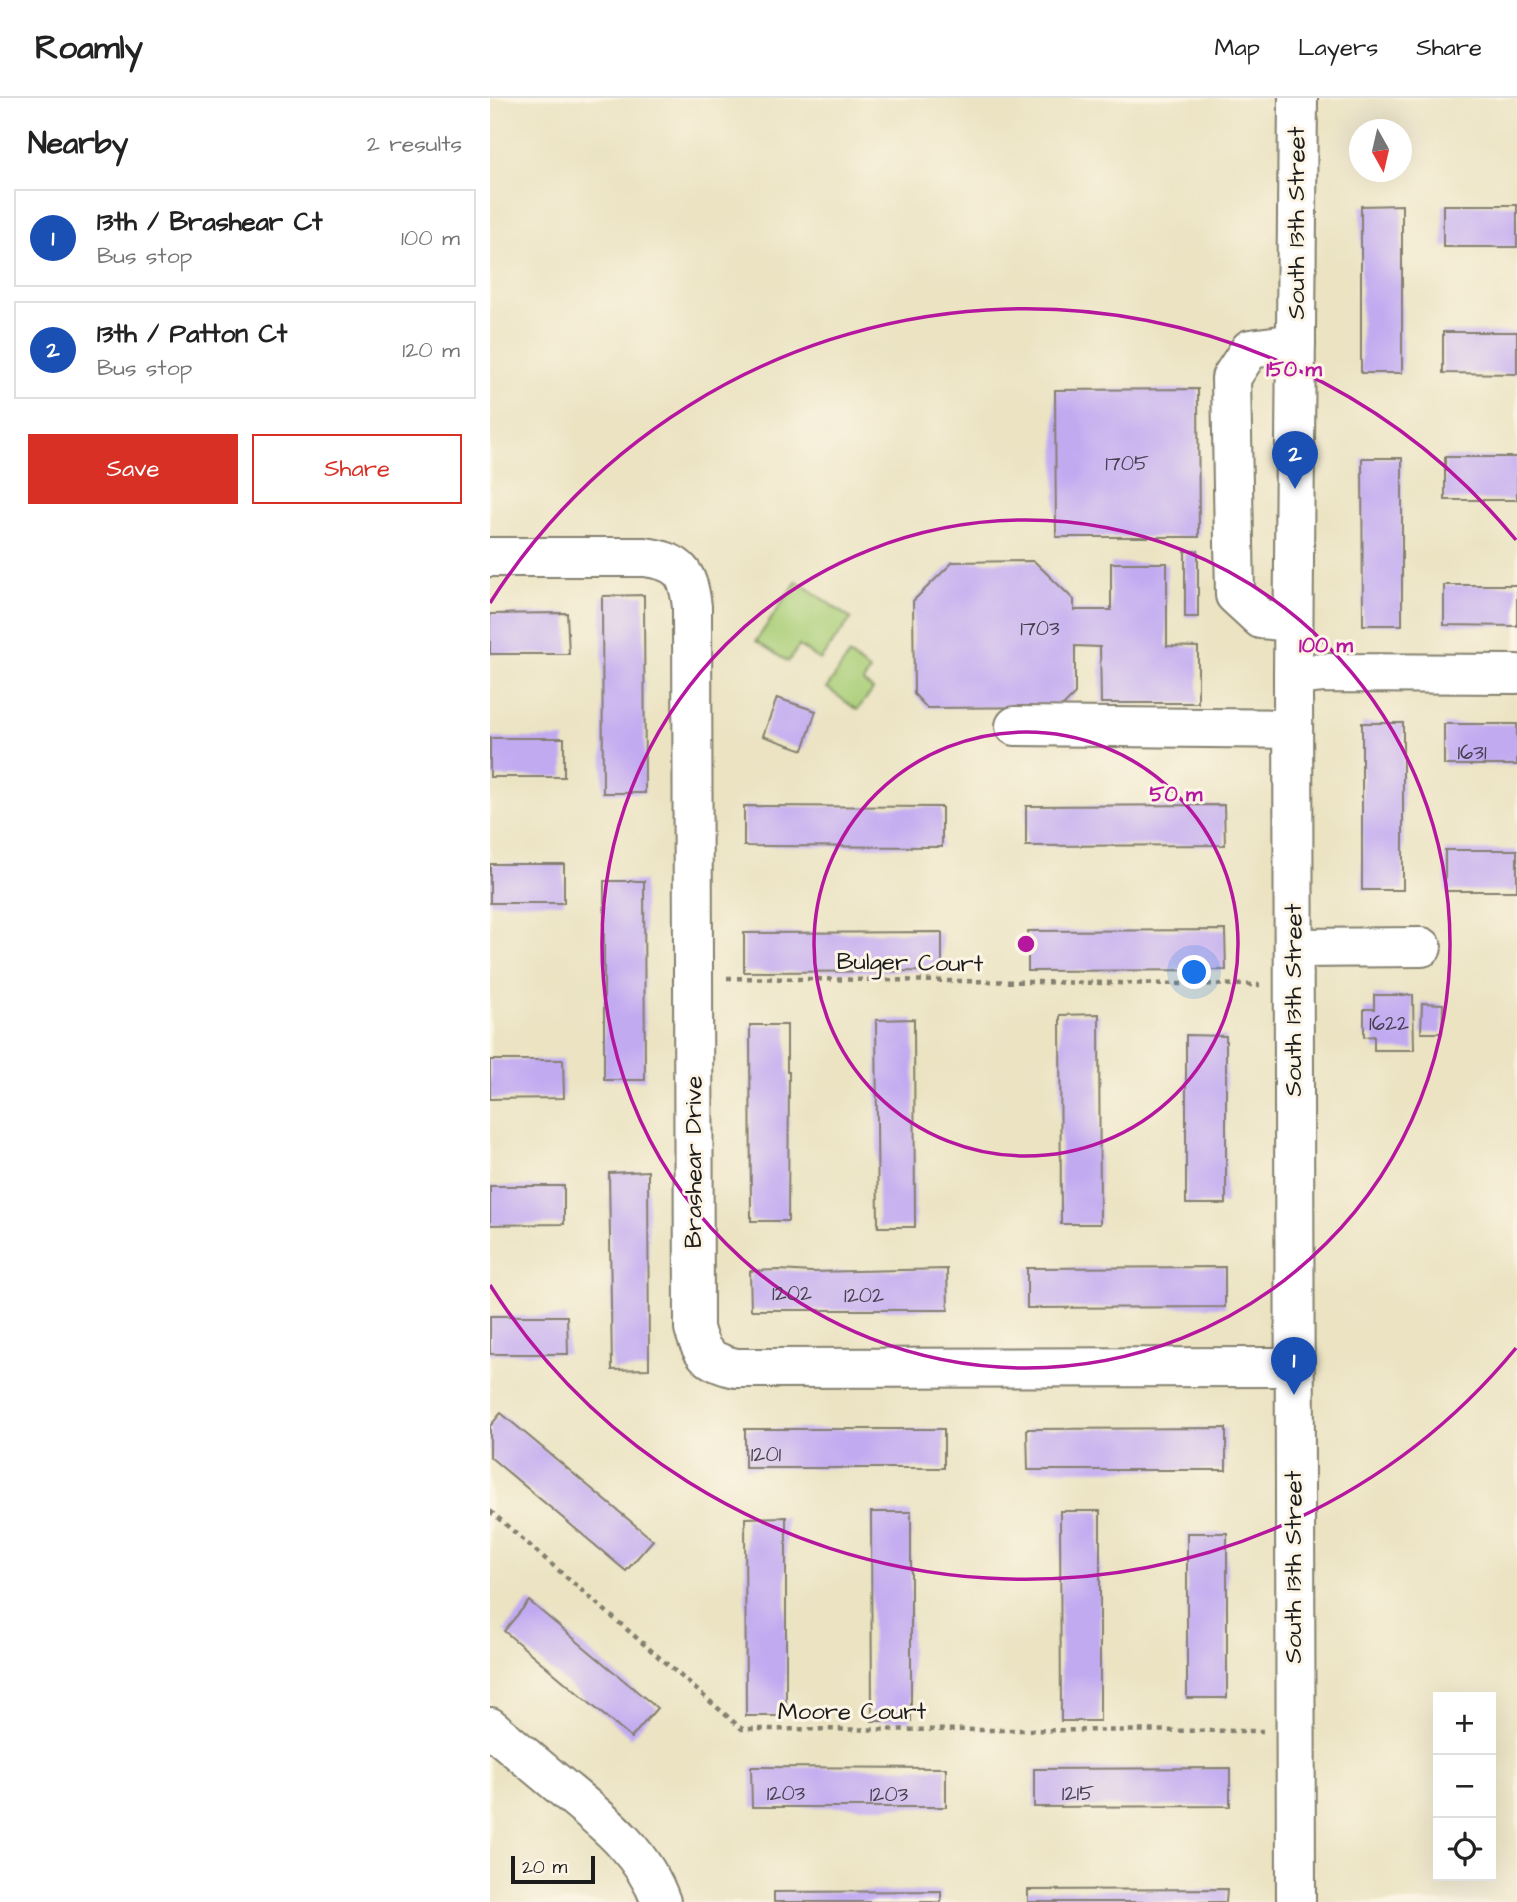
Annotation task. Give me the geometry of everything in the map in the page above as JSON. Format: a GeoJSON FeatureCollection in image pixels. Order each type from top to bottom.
{"type":"FeatureCollection","features":[{"type":"Feature","properties":{"kind":"street","name":"South 13th Street"},"geometry":{"type":"LineString","coordinates":[[1296,1902],[1293,622],[1298,98]]}},
{"type":"Feature","properties":{"kind":"street"},"geometry":{"type":"LineString","coordinates":[[1293,622],[1261,619],[1235,595],[1231,378],[1250,349],[1296,343]]}},
{"type":"Feature","properties":{"kind":"street","name":"Brashear Drive"},"geometry":{"type":"LineString","coordinates":[[490,557],[645,557],[664,560],[683,572],[689,584],[692,607],[694,1328],[699,1345],[706,1356],[717,1364],[736,1368],[1294,1367]]}},
{"type":"Feature","properties":{"kind":"street"},"geometry":{"type":"LineString","coordinates":[[1293,676],[1323,673],[1517,674]]}},
{"type":"Feature","properties":{"kind":"street"},"geometry":{"type":"LineString","coordinates":[[1015,726],[1293,729]]}},
{"type":"Feature","properties":{"kind":"street"},"geometry":{"type":"LineString","coordinates":[[1294,948],[1422,947]]}},
{"type":"Feature","properties":{"kind":"street"},"geometry":{"type":"LineString","coordinates":[[490,1727],[604,1823],[632,1851],[647,1872],[661,1902]]}},
{"type":"Feature","properties":{"kind":"path","name":"Bulger Court"},"geometry":{"type":"LineString","coordinates":[[694,977],[1294,986]]}},
{"type":"Feature","properties":{"kind":"path","name":"Moore Court"},"geometry":{"type":"LineString","coordinates":[[490,1511],[742,1729],[1295,1731]]}},
{"type":"Feature","properties":{"kind":"green space"},"geometry":{"type":"Polygon","coordinates":[[[797,581],[851,619],[820,660],[799,646],[788,662],[756,641],[797,581]]]}},
{"type":"Feature","properties":{"kind":"green space"},"geometry":{"type":"Polygon","coordinates":[[[849,655],[870,671],[863,682],[873,690],[857,710],[827,688],[849,655]]]}},
{"type":"Feature","properties":{"kind":"building"},"geometry":{"type":"Polygon","coordinates":[[[1402,205],[1402,373],[1361,373],[1361,206],[1402,205]]]}},
{"type":"Feature","properties":{"kind":"building"},"geometry":{"type":"Polygon","coordinates":[[[1443,205],[1517,205],[1517,247],[1443,247],[1443,205]]]}},
{"type":"Feature","properties":{"kind":"building"},"geometry":{"type":"Polygon","coordinates":[[[1443,332],[1517,332],[1517,374],[1443,373],[1443,332]]]}},
{"type":"Feature","properties":{"kind":"building"},"geometry":{"type":"Polygon","coordinates":[[[1198,389],[1199,537],[1056,537],[1055,390],[1198,389]]]}},
{"type":"Feature","properties":{"kind":"building"},"geometry":{"type":"Polygon","coordinates":[[[1445,457],[1517,457],[1517,500],[1445,500],[1445,457]]]}},
{"type":"Feature","properties":{"kind":"building"},"geometry":{"type":"Polygon","coordinates":[[[1362,458],[1402,458],[1402,625],[1363,625],[1362,458]]]}},
{"type":"Feature","properties":{"kind":"building"},"geometry":{"type":"Polygon","coordinates":[[[1185,551],[1198,551],[1198,617],[1185,617],[1185,551]]]}},
{"type":"Feature","properties":{"kind":"building"},"geometry":{"type":"Polygon","coordinates":[[[1034,561],[1074,600],[1074,610],[1111,610],[1111,563],[1167,563],[1167,646],[1198,647],[1198,703],[1101,703],[1100,647],[1075,646],[1075,694],[1062,707],[927,708],[914,694],[913,601],[953,562],[1034,561]]]}},
{"type":"Feature","properties":{"kind":"building"},"geometry":{"type":"Polygon","coordinates":[[[1444,585],[1517,585],[1517,626],[1444,625],[1444,585]]]}},
{"type":"Feature","properties":{"kind":"building"},"geometry":{"type":"Polygon","coordinates":[[[644,595],[645,793],[603,793],[602,598],[644,595]]]}},
{"type":"Feature","properties":{"kind":"building"},"geometry":{"type":"Polygon","coordinates":[[[567,613],[569,654],[490,654],[490,614],[567,613]]]}},
{"type":"Feature","properties":{"kind":"building"},"geometry":{"type":"Polygon","coordinates":[[[777,698],[816,711],[803,750],[763,736],[777,698]]]}},
{"type":"Feature","properties":{"kind":"building"},"geometry":{"type":"Polygon","coordinates":[[[1362,723],[1403,723],[1403,890],[1362,890],[1362,723]]]}},
{"type":"Feature","properties":{"kind":"building"},"geometry":{"type":"Polygon","coordinates":[[[1444,724],[1517,724],[1517,765],[1444,765],[1444,724]]]}},
{"type":"Feature","properties":{"kind":"building"},"geometry":{"type":"Polygon","coordinates":[[[490,738],[564,738],[564,777],[490,777],[490,738]]]}},
{"type":"Feature","properties":{"kind":"building"},"geometry":{"type":"Polygon","coordinates":[[[1224,805],[1225,845],[1026,846],[1026,806],[1224,805]]]}},
{"type":"Feature","properties":{"kind":"building"},"geometry":{"type":"Polygon","coordinates":[[[744,806],[942,807],[942,847],[744,846],[744,806]]]}},
{"type":"Feature","properties":{"kind":"building"},"geometry":{"type":"Polygon","coordinates":[[[1445,850],[1517,850],[1517,891],[1445,891],[1445,850]]]}},
{"type":"Feature","properties":{"kind":"building"},"geometry":{"type":"Polygon","coordinates":[[[490,864],[564,864],[564,903],[490,903],[490,864]]]}},
{"type":"Feature","properties":{"kind":"building"},"geometry":{"type":"Polygon","coordinates":[[[604,881],[644,881],[645,1080],[604,1080],[604,881]]]}},
{"type":"Feature","properties":{"kind":"building"},"geometry":{"type":"Polygon","coordinates":[[[1225,930],[1226,970],[1028,971],[1028,931],[1225,930]]]}},
{"type":"Feature","properties":{"kind":"building"},"geometry":{"type":"Polygon","coordinates":[[[942,932],[942,971],[744,972],[744,933],[942,932]]]}},
{"type":"Feature","properties":{"kind":"building"},"geometry":{"type":"Polygon","coordinates":[[[1374,995],[1413,995],[1414,1050],[1374,1050],[1374,1036],[1364,1037],[1364,1009],[1374,1009],[1374,995]]]}},
{"type":"Feature","properties":{"kind":"building"},"geometry":{"type":"Polygon","coordinates":[[[1422,1003],[1443,1004],[1442,1033],[1421,1033],[1422,1003]]]}},
{"type":"Feature","properties":{"kind":"building"},"geometry":{"type":"Polygon","coordinates":[[[1099,1014],[1100,1224],[1061,1224],[1060,1015],[1099,1014]]]}},
{"type":"Feature","properties":{"kind":"building"},"geometry":{"type":"Polygon","coordinates":[[[914,1019],[915,1227],[878,1227],[876,1020],[914,1019]]]}},
{"type":"Feature","properties":{"kind":"building"},"geometry":{"type":"Polygon","coordinates":[[[750,1025],[787,1025],[788,1221],[751,1221],[750,1025]]]}},
{"type":"Feature","properties":{"kind":"building"},"geometry":{"type":"Polygon","coordinates":[[[1186,1035],[1226,1036],[1226,1204],[1186,1204],[1186,1035]]]}},
{"type":"Feature","properties":{"kind":"building"},"geometry":{"type":"Polygon","coordinates":[[[490,1060],[563,1060],[564,1098],[490,1099],[490,1060]]]}},
{"type":"Feature","properties":{"kind":"building"},"geometry":{"type":"Polygon","coordinates":[[[648,1171],[649,1369],[612,1370],[609,1173],[648,1171]]]}},
{"type":"Feature","properties":{"kind":"building"},"geometry":{"type":"Polygon","coordinates":[[[490,1186],[564,1186],[564,1224],[490,1225],[490,1186]]]}},
{"type":"Feature","properties":{"kind":"building"},"geometry":{"type":"Polygon","coordinates":[[[1225,1267],[1225,1307],[1027,1308],[1027,1268],[1225,1267]]]}},
{"type":"Feature","properties":{"kind":"building"},"geometry":{"type":"Polygon","coordinates":[[[947,1269],[948,1310],[751,1310],[750,1271],[947,1269]]]}},
{"type":"Feature","properties":{"kind":"building"},"geometry":{"type":"Polygon","coordinates":[[[490,1316],[567,1316],[568,1354],[490,1354],[490,1316]]]}},
{"type":"Feature","properties":{"kind":"building"},"geometry":{"type":"Polygon","coordinates":[[[501,1413],[653,1540],[626,1571],[490,1457],[490,1426],[501,1413]]]}},
{"type":"Feature","properties":{"kind":"building"},"geometry":{"type":"Polygon","coordinates":[[[1226,1428],[1226,1470],[1028,1470],[1027,1429],[1226,1428]]]}},
{"type":"Feature","properties":{"kind":"building"},"geometry":{"type":"Polygon","coordinates":[[[745,1429],[944,1429],[944,1468],[745,1468],[745,1429]]]}},
{"type":"Feature","properties":{"kind":"building"},"geometry":{"type":"Polygon","coordinates":[[[1060,1511],[1100,1511],[1100,1721],[1061,1721],[1060,1511]]]}},
{"type":"Feature","properties":{"kind":"building"},"geometry":{"type":"Polygon","coordinates":[[[871,1512],[911,1512],[911,1721],[872,1721],[871,1512]]]}},
{"type":"Feature","properties":{"kind":"building"},"geometry":{"type":"Polygon","coordinates":[[[786,1517],[786,1716],[746,1716],[745,1518],[786,1517]]]}},
{"type":"Feature","properties":{"kind":"building"},"geometry":{"type":"Polygon","coordinates":[[[1187,1533],[1227,1533],[1227,1698],[1187,1698],[1187,1533]]]}},
{"type":"Feature","properties":{"kind":"building"},"geometry":{"type":"Polygon","coordinates":[[[529,1601],[657,1708],[631,1738],[504,1631],[529,1601]]]}},
{"type":"Feature","properties":{"kind":"building"},"geometry":{"type":"Polygon","coordinates":[[[751,1767],[946,1768],[946,1807],[752,1807],[751,1767]]]}},
{"type":"Feature","properties":{"kind":"building"},"geometry":{"type":"Polygon","coordinates":[[[1230,1768],[1230,1806],[1034,1807],[1034,1769],[1230,1768]]]}},
{"type":"Feature","properties":{"kind":"building"},"geometry":{"type":"Polygon","coordinates":[[[1227,1889],[1226,1902],[1028,1902],[1028,1890],[1227,1889]]]}},
{"type":"Feature","properties":{"kind":"building"},"geometry":{"type":"Polygon","coordinates":[[[941,1891],[941,1902],[774,1902],[774,1892],[941,1891]]]}},
{"type":"Feature","properties":{"kind":"place","name":"13th / Patton Ct"},"geometry":{"type":"Point","coordinates":[1295,489]}},
{"type":"Feature","properties":{"kind":"place","name":"13th / Brashear Ct"},"geometry":{"type":"Point","coordinates":[1294,1395]}}]}
